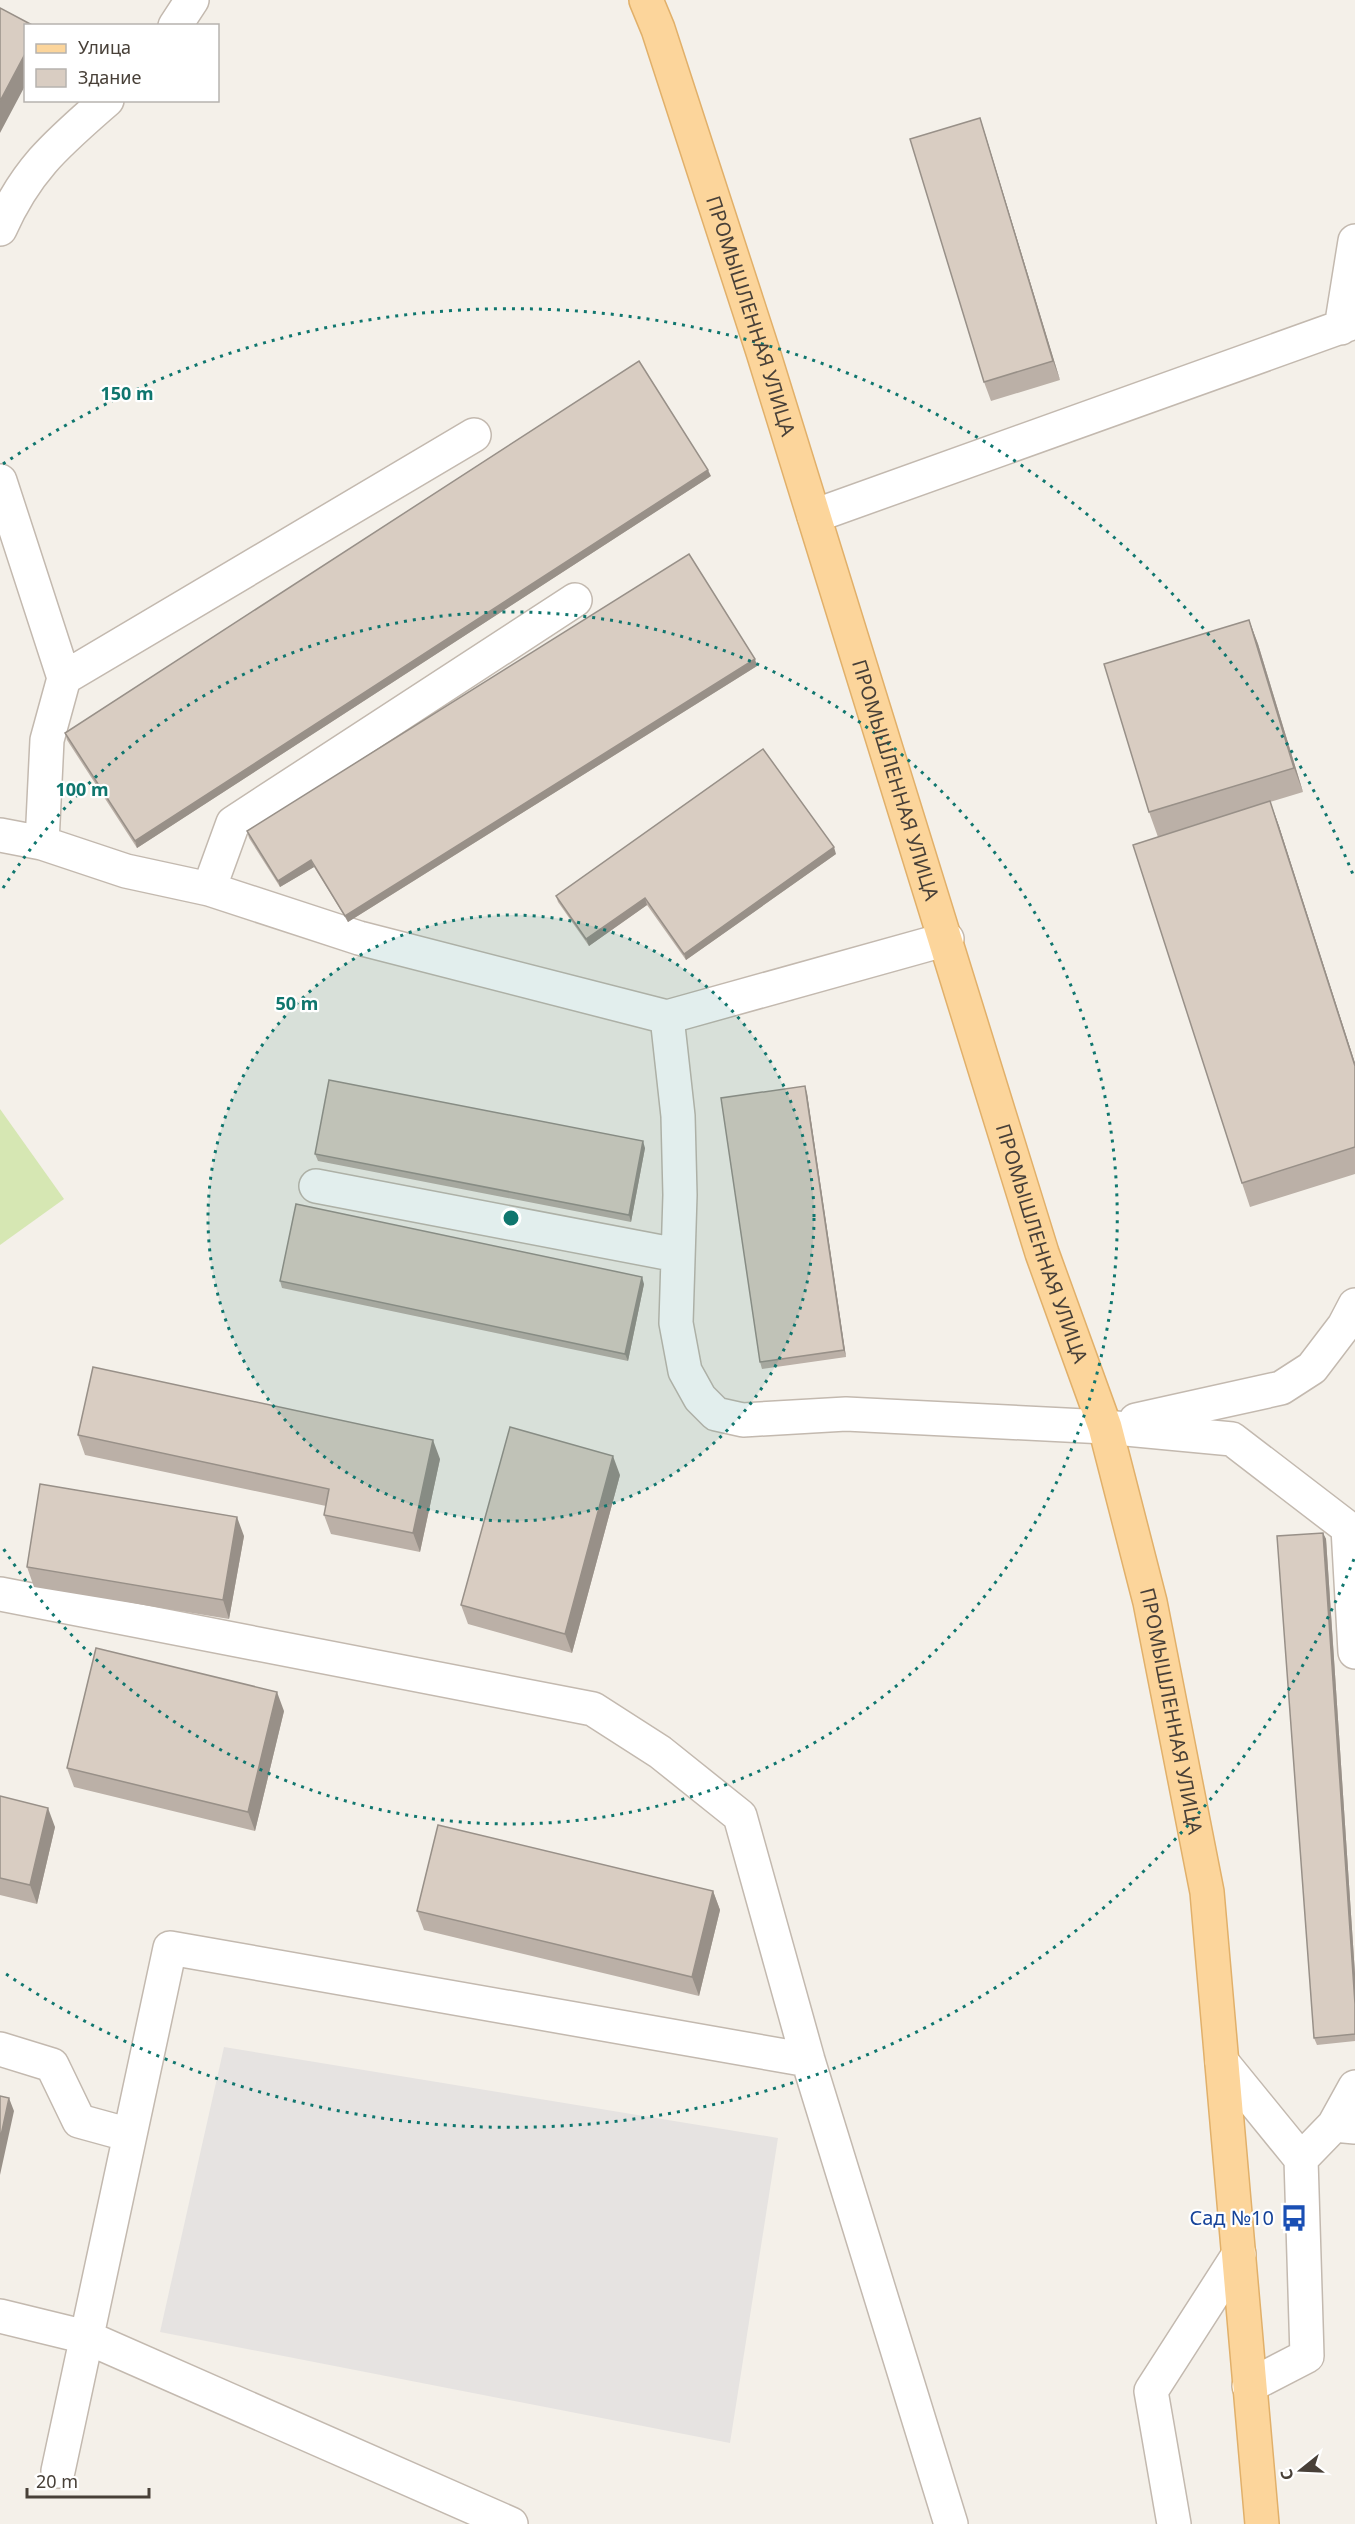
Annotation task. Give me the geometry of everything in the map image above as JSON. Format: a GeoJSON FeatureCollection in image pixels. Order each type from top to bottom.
{"type":"FeatureCollection","features":[{"type":"Feature","properties":{"kind":"main road","name":"ПРОМЫШЛЕННАЯ УЛИЦА"},"geometry":{"type":"LineString","coordinates":[[646,0],[669,63],[814,516],[947,939],[1042,1253],[1105,1427],[1150,1602],[1207,1892],[1262,2524]]}},
{"type":"Feature","properties":{"kind":"lane"},"geometry":{"type":"LineString","coordinates":[[176,24],[192,0]]}},
{"type":"Feature","properties":{"kind":"lane"},"geometry":{"type":"LineString","coordinates":[[0,229],[15,195],[52,148],[105,102]]}},
{"type":"Feature","properties":{"kind":"lane"},"geometry":{"type":"LineString","coordinates":[[814,516],[1348,325],[1355,240]]}},
{"type":"Feature","properties":{"kind":"lane"},"geometry":{"type":"LineString","coordinates":[[64,678],[474,435]]}},
{"type":"Feature","properties":{"kind":"lane"},"geometry":{"type":"LineString","coordinates":[[0,480],[64,678],[47,740],[42,843]]}},
{"type":"Feature","properties":{"kind":"lane"},"geometry":{"type":"LineString","coordinates":[[209,889],[233,824],[575,600]]}},
{"type":"Feature","properties":{"kind":"lane"},"geometry":{"type":"LineString","coordinates":[[0,835],[42,843],[126,872],[209,889],[359,938],[667,1017],[947,939]]}},
{"type":"Feature","properties":{"kind":"lane"},"geometry":{"type":"LineString","coordinates":[[667,1017],[678,1116],[680,1195],[676,1323],[685,1371],[699,1398],[716,1414],[743,1420],[846,1414],[1105,1427],[1232,1439],[1352,1527],[1355,1652]]}},
{"type":"Feature","properties":{"kind":"lane"},"geometry":{"type":"LineString","coordinates":[[316,1186],[677,1255]]}},
{"type":"Feature","properties":{"kind":"lane"},"geometry":{"type":"LineString","coordinates":[[1105,1427],[1281,1388],[1312,1368],[1344,1326],[1355,1305]]}},
{"type":"Feature","properties":{"kind":"lane"},"geometry":{"type":"LineString","coordinates":[[0,1594],[593,1709],[660,1752],[740,1816],[808,2060],[951,2524]]}},
{"type":"Feature","properties":{"kind":"lane"},"geometry":{"type":"LineString","coordinates":[[57,2471],[170,1948],[808,2060]]}},
{"type":"Feature","properties":{"kind":"lane"},"geometry":{"type":"LineString","coordinates":[[0,2049],[52,2065],[79,2121],[130,2135]]}},
{"type":"Feature","properties":{"kind":"lane"},"geometry":{"type":"LineString","coordinates":[[1222,2062],[1301,2159],[1307,2356],[1249,2386]]}},
{"type":"Feature","properties":{"kind":"lane"},"geometry":{"type":"LineString","coordinates":[[1301,2159],[1345,2126],[1355,2087]]}},
{"type":"Feature","properties":{"kind":"lane"},"geometry":{"type":"LineString","coordinates":[[1174,2524],[1151,2391],[1239,2254]]}},
{"type":"Feature","properties":{"kind":"lane"},"geometry":{"type":"LineString","coordinates":[[0,2316],[86,2337],[511,2524]]}},
{"type":"Feature","properties":{"kind":"green space"},"geometry":{"type":"Polygon","coordinates":[[[0,1109],[64,1199],[0,1245],[0,1109]]]}},
{"type":"Feature","properties":{"kind":"shaded area"},"geometry":{"type":"Polygon","coordinates":[[[224,2047],[778,2138],[730,2443],[160,2332],[224,2047]]]}},
{"type":"Feature","properties":{"kind":"building"},"geometry":{"type":"Polygon","coordinates":[[[0,8],[30,24],[24,24],[24,56],[0,101],[0,8]]]}},
{"type":"Feature","properties":{"kind":"building"},"geometry":{"type":"Polygon","coordinates":[[[980,118],[1053,361],[984,382],[910,139],[980,118]]]}},
{"type":"Feature","properties":{"kind":"building"},"geometry":{"type":"Polygon","coordinates":[[[639,361],[708,470],[135,841],[65,733],[639,361]]]}},
{"type":"Feature","properties":{"kind":"building"},"geometry":{"type":"Polygon","coordinates":[[[689,554],[755,659],[345,916],[311,860],[278,881],[247,831],[689,554]]]}},
{"type":"Feature","properties":{"kind":"building"},"geometry":{"type":"Polygon","coordinates":[[[1249,620],[1294,768],[1149,812],[1104,664],[1249,620]]]}},
{"type":"Feature","properties":{"kind":"building"},"geometry":{"type":"Polygon","coordinates":[[[763,749],[834,847],[684,954],[645,898],[586,939],[556,896],[763,749]]]}},
{"type":"Feature","properties":{"kind":"building"},"geometry":{"type":"Polygon","coordinates":[[[1270,801],[1355,1066],[1355,1147],[1242,1183],[1133,845],[1270,801]]]}},
{"type":"Feature","properties":{"kind":"building"},"geometry":{"type":"Polygon","coordinates":[[[329,1080],[643,1141],[629,1215],[315,1154],[329,1080]]]}},
{"type":"Feature","properties":{"kind":"building"},"geometry":{"type":"Polygon","coordinates":[[[805,1086],[844,1350],[760,1362],[721,1098],[805,1086]]]}},
{"type":"Feature","properties":{"kind":"building"},"geometry":{"type":"Polygon","coordinates":[[[296,1204],[642,1277],[625,1354],[280,1281],[296,1204]]]}},
{"type":"Feature","properties":{"kind":"building"},"geometry":{"type":"Polygon","coordinates":[[[93,1367],[433,1440],[413,1533],[324,1515],[329,1489],[78,1435],[93,1367]]]}},
{"type":"Feature","properties":{"kind":"building"},"geometry":{"type":"Polygon","coordinates":[[[510,1427],[613,1456],[565,1634],[461,1605],[510,1427]]]}},
{"type":"Feature","properties":{"kind":"building"},"geometry":{"type":"Polygon","coordinates":[[[40,1484],[237,1517],[223,1600],[27,1567],[40,1484]]]}},
{"type":"Feature","properties":{"kind":"building"},"geometry":{"type":"Polygon","coordinates":[[[1323,1533],[1355,2004],[1355,2034],[1314,2038],[1277,1536],[1323,1533]]]}},
{"type":"Feature","properties":{"kind":"building"},"geometry":{"type":"Polygon","coordinates":[[[96,1648],[277,1692],[248,1812],[67,1768],[96,1648]]]}},
{"type":"Feature","properties":{"kind":"building"},"geometry":{"type":"Polygon","coordinates":[[[0,1796],[48,1808],[30,1885],[0,1878],[0,1796]]]}},
{"type":"Feature","properties":{"kind":"building"},"geometry":{"type":"Polygon","coordinates":[[[438,1825],[713,1891],[692,1977],[417,1911],[438,1825]]]}},
{"type":"Feature","properties":{"kind":"building"},"geometry":{"type":"Polygon","coordinates":[[[0,2096],[9,2098],[0,2140],[0,2096]]]}},
{"type":"Feature","properties":{"kind":"place","name":"Сад №10"},"geometry":{"type":"Point","coordinates":[1294,2218]}}]}
